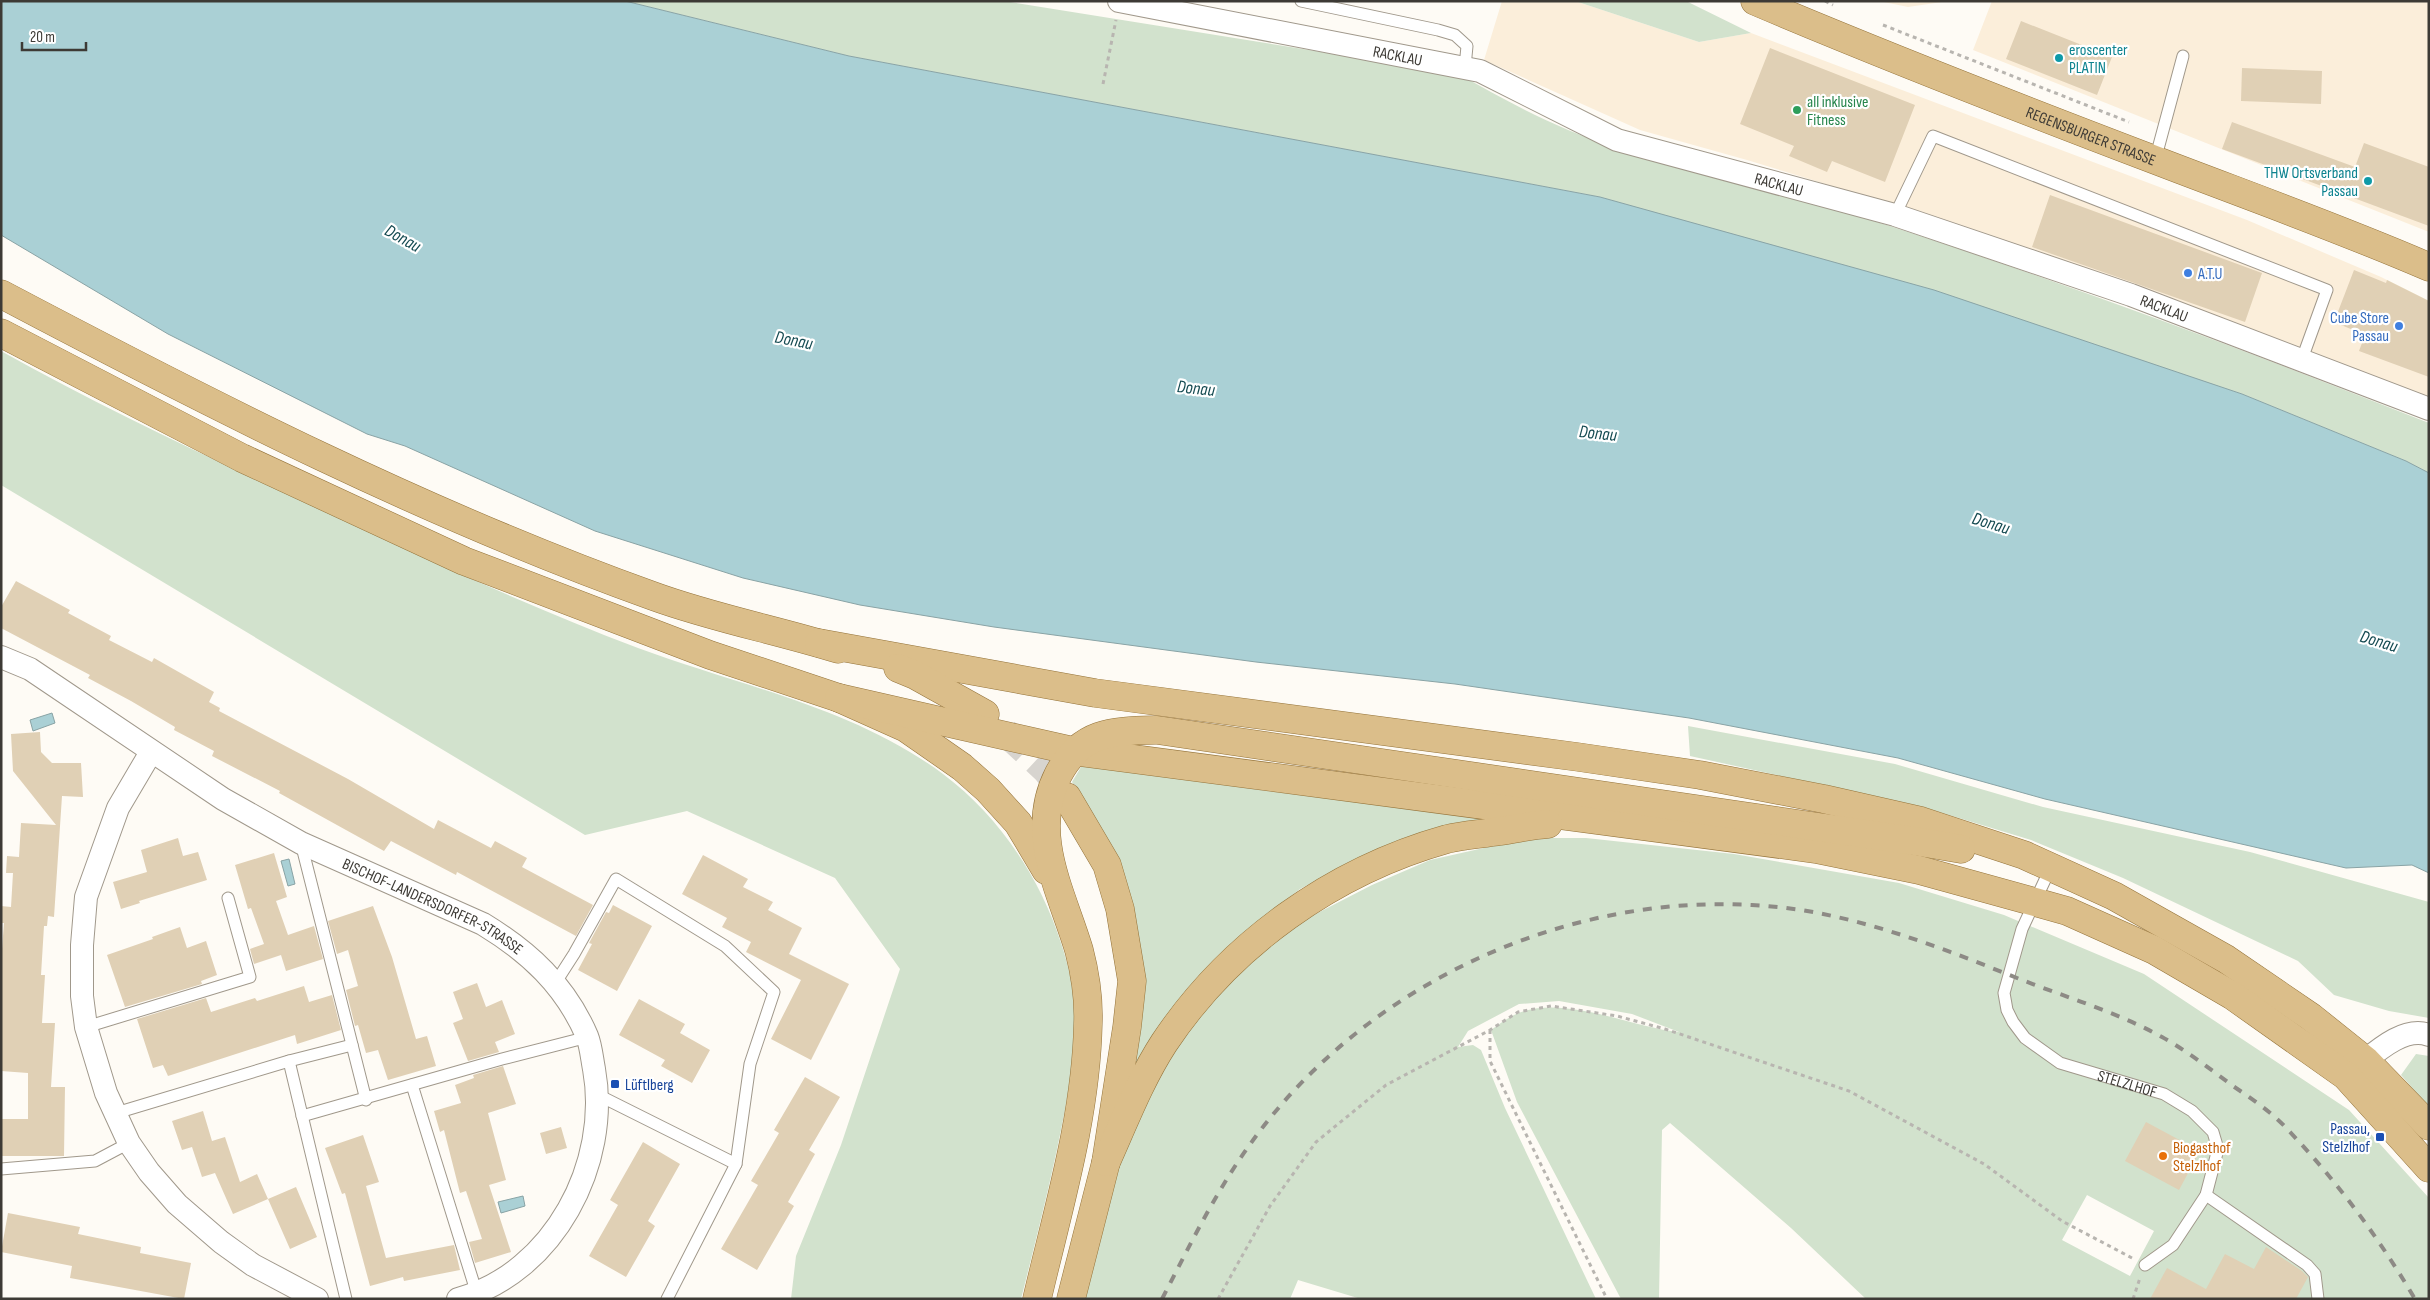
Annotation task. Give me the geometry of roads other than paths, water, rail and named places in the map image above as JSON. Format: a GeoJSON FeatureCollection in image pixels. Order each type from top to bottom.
{"type":"FeatureCollection","features":[{"type":"Feature","properties":{"kind":"main road","name":"REGENSBURGER STRASSE"},"geometry":{"type":"LineString","coordinates":[[1755,1],[1865,48],[2353,234],[2429,266]]}},
{"type":"Feature","properties":{"kind":"main road"},"geometry":{"type":"LineString","coordinates":[[1,294],[261,428],[440,512],[553,559],[655,597],[744,624],[819,643],[915,674],[984,714]]}},
{"type":"Feature","properties":{"kind":"main road"},"geometry":{"type":"LineString","coordinates":[[1,333],[242,458],[464,561],[710,655],[839,698],[1073,751],[1816,849],[1920,870],[2067,911],[2154,950],[2356,1068],[2429,1126]]}},
{"type":"Feature","properties":{"kind":"main road"},"geometry":{"type":"LineString","coordinates":[[819,643],[1095,693],[1578,756],[1700,775],[1824,799],[1921,821],[2024,855],[2114,896],[2226,959],[2311,1017],[2356,1068],[2429,1168]]}},
{"type":"Feature","properties":{"kind":"main road"},"geometry":{"type":"LineString","coordinates":[[839,698],[906,728],[962,767],[988,790],[1018,823],[1056,887]]}},
{"type":"Feature","properties":{"kind":"main road"},"geometry":{"type":"LineString","coordinates":[[1037,1299],[1071,1150],[1084,1083],[1088,1022],[1084,976],[1079,951],[1056,887],[1047,847],[1046,825],[1048,804],[1054,785],[1073,751],[1090,739],[1106,733],[1157,730],[1914,841],[2051,867]]}},
{"type":"Feature","properties":{"kind":"main road"},"geometry":{"type":"LineString","coordinates":[[1067,797],[1107,865],[1120,909],[1132,981],[1127,1027],[1106,1162],[1071,1299]]}},
{"type":"Feature","properties":{"kind":"main road"},"geometry":{"type":"LineString","coordinates":[[1106,1162],[1142,1082],[1160,1051],[1199,998],[1229,964],[1276,924],[1308,902],[1351,876],[1399,855],[1449,839],[1546,824],[1643,827]]}},
{"type":"Feature","properties":{"kind":"street","name":"RACKLAU"},"geometry":{"type":"LineString","coordinates":[[1119,1],[1480,71],[1617,140],[1895,214],[2131,295],[2429,409]]}},
{"type":"Feature","properties":{"kind":"street","name":"BISCHOF-LANDERSDORFER-STRASSE"},"geometry":{"type":"LineString","coordinates":[[1,658],[30,669],[223,799],[301,843],[483,924],[509,940],[556,982],[588,1037],[598,1095],[596,1137],[577,1195],[560,1223],[522,1265],[481,1295]]}},
{"type":"Feature","properties":{"kind":"street"},"geometry":{"type":"LineString","coordinates":[[151,752],[118,808],[86,897],[82,945],[82,996],[86,1027],[106,1094],[129,1143],[177,1204],[202,1227],[253,1265],[318,1299]]}},
{"type":"Feature","properties":{"kind":"street"},"geometry":{"type":"LineString","coordinates":[[2356,1068],[2405,1034],[2421,1032],[2429,1034]]}},
{"type":"Feature","properties":{"kind":"lane"},"geometry":{"type":"LineString","coordinates":[[1301,1],[1402,21],[1455,35],[1466,46],[1465,67]]}},
{"type":"Feature","properties":{"kind":"lane"},"geometry":{"type":"LineString","coordinates":[[2155,160],[2183,56]]}},
{"type":"Feature","properties":{"kind":"lane"},"geometry":{"type":"LineString","coordinates":[[1895,214],[1933,136],[2327,290],[2302,359]]}},
{"type":"Feature","properties":{"kind":"lane"},"geometry":{"type":"LineString","coordinates":[[301,843],[366,1100]]}},
{"type":"Feature","properties":{"kind":"lane","name":"STELZLHOF"},"geometry":{"type":"LineString","coordinates":[[2051,867],[2022,929],[2004,993],[2007,1010],[2025,1038],[2060,1063],[2164,1094],[2192,1111],[2213,1132],[2218,1150],[2206,1195],[2173,1245],[2145,1265]]}},
{"type":"Feature","properties":{"kind":"lane"},"geometry":{"type":"LineString","coordinates":[[556,982],[616,880],[667,908],[725,946],[774,992],[750,1064],[736,1164],[667,1299]]}},
{"type":"Feature","properties":{"kind":"lane"},"geometry":{"type":"LineString","coordinates":[[86,1027],[250,977],[228,898]]}},
{"type":"Feature","properties":{"kind":"lane"},"geometry":{"type":"LineString","coordinates":[[302,1116],[366,1100],[412,1085],[588,1037]]}},
{"type":"Feature","properties":{"kind":"lane"},"geometry":{"type":"LineString","coordinates":[[116,1113],[289,1061],[352,1045]]}},
{"type":"Feature","properties":{"kind":"lane"},"geometry":{"type":"LineString","coordinates":[[289,1061],[346,1299]]}},
{"type":"Feature","properties":{"kind":"lane","name":"BISCHOF-LANDERSDORFER-STRASSE"},"geometry":{"type":"LineString","coordinates":[[412,1085],[481,1295]]}},
{"type":"Feature","properties":{"kind":"lane"},"geometry":{"type":"LineString","coordinates":[[598,1095],[736,1164]]}},
{"type":"Feature","properties":{"kind":"lane"},"geometry":{"type":"LineString","coordinates":[[1,1169],[94,1161],[129,1143]]}},
{"type":"Feature","properties":{"kind":"lane"},"geometry":{"type":"LineString","coordinates":[[2206,1195],[2307,1265],[2315,1274],[2318,1299]]}},
{"type":"Feature","properties":{"kind":"water","name":"Donau"},"geometry":{"type":"Polygon","coordinates":[[[1,1],[625,1],[849,56],[1600,197],[1934,290],[2242,394],[2406,461],[2429,473],[2429,873],[2412,865],[2346,868],[2045,799],[1898,758],[1689,718],[1455,684],[1256,662],[994,627],[860,605],[743,578],[595,531],[405,446],[367,434],[168,334],[1,235],[1,1]]]}},
{"type":"Feature","properties":{"kind":"water"},"geometry":{"type":"Polygon","coordinates":[[[52,713],[55,723],[33,731],[30,720],[52,713]]]}},
{"type":"Feature","properties":{"kind":"water"},"geometry":{"type":"Polygon","coordinates":[[[289,859],[295,884],[288,886],[281,861],[289,859]]]}},
{"type":"Feature","properties":{"kind":"water"},"geometry":{"type":"Polygon","coordinates":[[[523,1196],[525,1206],[501,1213],[498,1202],[523,1196]]]}},
{"type":"Feature","properties":{"kind":"tunnel"},"geometry":{"type":"LineString","coordinates":[[1005,732],[1046,770],[1067,797]]}},
{"type":"Feature","properties":{"kind":"railway"},"geometry":{"type":"LineString","coordinates":[[1162,1299],[1215,1199],[1251,1143],[1301,1083],[1359,1031],[1424,986],[1494,951],[1569,925],[1645,909],[1723,904],[1801,910],[1884,929],[1938,947],[2109,1012],[2162,1037],[2255,1101],[2282,1124],[2306,1149],[2356,1211],[2387,1254],[2415,1299]]}},
{"type":"Feature","properties":{"kind":"place","name":"eroscenter PLATIN"},"geometry":{"type":"Point","coordinates":[2059,58]}},
{"type":"Feature","properties":{"kind":"place","name":"all inklusive Fitness"},"geometry":{"type":"Point","coordinates":[1797,110]}},
{"type":"Feature","properties":{"kind":"place","name":"THW Ortsverband Passau"},"geometry":{"type":"Point","coordinates":[2368,181]}},
{"type":"Feature","properties":{"kind":"place","name":"A.T.U"},"geometry":{"type":"Point","coordinates":[2188,273]}},
{"type":"Feature","properties":{"kind":"place","name":"Cube Store Passau"},"geometry":{"type":"Point","coordinates":[2399,326]}},
{"type":"Feature","properties":{"kind":"place","name":"Lüftlberg"},"geometry":{"type":"Point","coordinates":[615,1084]}},
{"type":"Feature","properties":{"kind":"place","name":"Passau, Stelzlhof"},"geometry":{"type":"Point","coordinates":[2380,1137]}},
{"type":"Feature","properties":{"kind":"place","name":"Biogasthof Stelzlhof"},"geometry":{"type":"Point","coordinates":[2163,1156]}}]}
